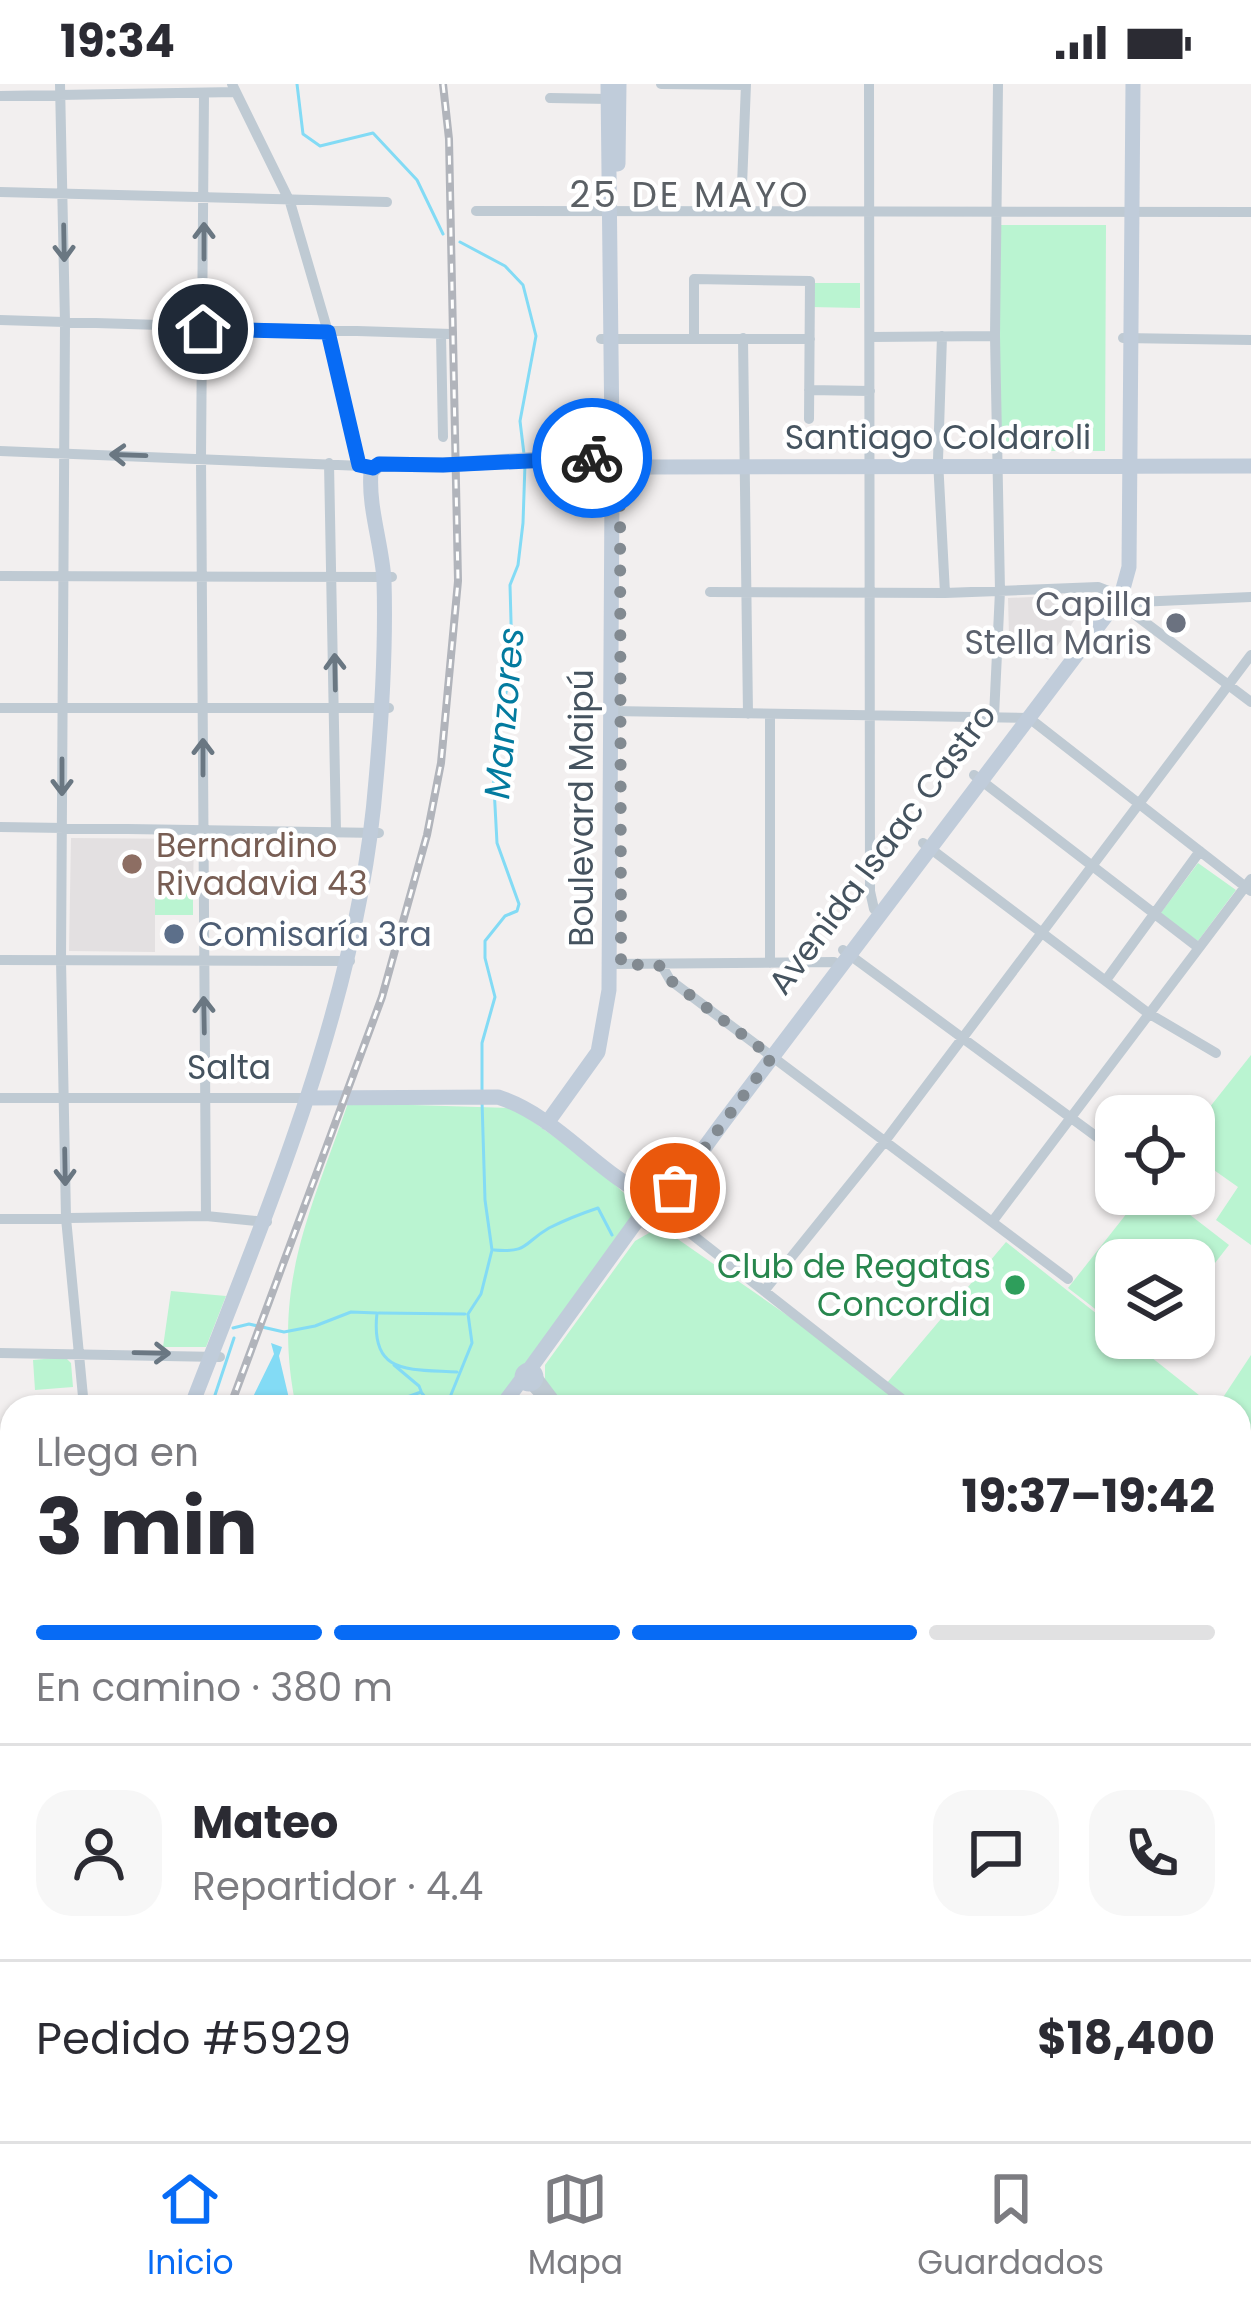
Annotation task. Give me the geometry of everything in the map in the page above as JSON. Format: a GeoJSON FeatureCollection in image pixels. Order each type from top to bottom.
{"type":"FeatureCollection","features":[{"type":"Feature","properties":{"kind":"main road"},"geometry":{"type":"LineString","coordinates":[[1124,84],[1128,209]]}},
{"type":"Feature","properties":{"kind":"main road"},"geometry":{"type":"LineString","coordinates":[[1116,594],[1125,463],[1133,84]]}},
{"type":"Feature","properties":{"kind":"main road","name":"Boulevard Maipú"},"geometry":{"type":"LineString","coordinates":[[551,1126],[598,1052],[616,964],[613,91]]}},
{"type":"Feature","properties":{"kind":"main road","name":"Santiago Coldaroli"},"geometry":{"type":"LineString","coordinates":[[370,468],[458,475],[525,466],[616,463],[1251,463]]}},
{"type":"Feature","properties":{"kind":"main road"},"geometry":{"type":"LineString","coordinates":[[200,1395],[312,1098],[349,961],[375,832],[385,708],[387,577],[370,468]]}},
{"type":"Feature","properties":{"kind":"main road","name":"Avenida Isaac Castro"},"geometry":{"type":"LineString","coordinates":[[518,1395],[635,1239],[668,1185],[1116,594]]}},
{"type":"Feature","properties":{"kind":"main road","name":"Avenida Isaac Castro"},"geometry":{"type":"LineString","coordinates":[[842,958],[874,909],[927,845]]}},
{"type":"Feature","properties":{"kind":"main road","name":"Avenida Isaac Castro"},"geometry":{"type":"LineString","coordinates":[[655,1210],[769,1055]]}},
{"type":"Feature","properties":{"kind":"main road","name":"Salta"},"geometry":{"type":"LineString","coordinates":[[312,1098],[498,1097],[515,1102],[551,1126]]}},
{"type":"Feature","properties":{"kind":"main road"},"geometry":{"type":"LineString","coordinates":[[551,1126],[655,1210]]}},
{"type":"Feature","properties":{"kind":"main road","name":"Avenida Isaac Castro"},"geometry":{"type":"LineString","coordinates":[[513,1395],[530,1378]]}},
{"type":"Feature","properties":{"kind":"street"},"geometry":{"type":"LineString","coordinates":[[661,84],[746,84],[741,211]]}},
{"type":"Feature","properties":{"kind":"street"},"geometry":{"type":"LineString","coordinates":[[869,84],[870,891],[874,909]]}},
{"type":"Feature","properties":{"kind":"street"},"geometry":{"type":"LineString","coordinates":[[994,716],[1000,591],[995,336],[998,84]]}},
{"type":"Feature","properties":{"kind":"street"},"geometry":{"type":"LineString","coordinates":[[0,96],[60,90],[204,94],[234,88],[290,202],[370,468]]}},
{"type":"Feature","properties":{"kind":"street"},"geometry":{"type":"LineString","coordinates":[[60,90],[65,323],[62,960],[66,1218],[83,1395]]}},
{"type":"Feature","properties":{"kind":"street"},"geometry":{"type":"LineString","coordinates":[[550,98],[613,91]]}},
{"type":"Feature","properties":{"kind":"street"},"geometry":{"type":"LineString","coordinates":[[204,94],[201,457],[206,1216]]}},
{"type":"Feature","properties":{"kind":"street"},"geometry":{"type":"LineString","coordinates":[[0,192],[387,202]]}},
{"type":"Feature","properties":{"kind":"street"},"geometry":{"type":"LineString","coordinates":[[476,211],[1251,212]]}},
{"type":"Feature","properties":{"kind":"street"},"geometry":{"type":"LineString","coordinates":[[694,338],[694,279],[810,281],[809,419]]}},
{"type":"Feature","properties":{"kind":"street"},"geometry":{"type":"LineString","coordinates":[[0,320],[447,334],[443,437]]}},
{"type":"Feature","properties":{"kind":"street"},"geometry":{"type":"LineString","coordinates":[[943,336],[940,466],[945,593]]}},
{"type":"Feature","properties":{"kind":"street"},"geometry":{"type":"LineString","coordinates":[[870,337],[995,336]]}},
{"type":"Feature","properties":{"kind":"street"},"geometry":{"type":"LineString","coordinates":[[743,338],[748,714]]}},
{"type":"Feature","properties":{"kind":"street"},"geometry":{"type":"LineString","coordinates":[[1126,338],[1251,340]]}},
{"type":"Feature","properties":{"kind":"street"},"geometry":{"type":"LineString","coordinates":[[611,339],[810,339]]}},
{"type":"Feature","properties":{"kind":"street"},"geometry":{"type":"LineString","coordinates":[[809,390],[869,391]]}},
{"type":"Feature","properties":{"kind":"street","name":"Santiago Coldaroli"},"geometry":{"type":"LineString","coordinates":[[0,451],[370,468]]}},
{"type":"Feature","properties":{"kind":"street"},"geometry":{"type":"LineString","coordinates":[[328,463],[336,831]]}},
{"type":"Feature","properties":{"kind":"street"},"geometry":{"type":"LineString","coordinates":[[0,576],[387,577]]}},
{"type":"Feature","properties":{"kind":"street"},"geometry":{"type":"LineString","coordinates":[[710,592],[945,593],[1098,587],[1137,602],[1251,597]]}},
{"type":"Feature","properties":{"kind":"street"},"geometry":{"type":"LineString","coordinates":[[1116,594],[1134,614],[1251,702]]}},
{"type":"Feature","properties":{"kind":"street"},"geometry":{"type":"LineString","coordinates":[[764,1291],[885,1141],[1251,655]]}},
{"type":"Feature","properties":{"kind":"street"},"geometry":{"type":"LineString","coordinates":[[0,708],[385,708]]}},
{"type":"Feature","properties":{"kind":"street"},"geometry":{"type":"LineString","coordinates":[[616,711],[1024,717],[1249,886],[992,1222]]}},
{"type":"Feature","properties":{"kind":"street"},"geometry":{"type":"LineString","coordinates":[[770,715],[770,963]]}},
{"type":"Feature","properties":{"kind":"street"},"geometry":{"type":"LineString","coordinates":[[979,778],[1199,948]]}},
{"type":"Feature","properties":{"kind":"street"},"geometry":{"type":"LineString","coordinates":[[0,827],[375,832]]}},
{"type":"Feature","properties":{"kind":"street"},"geometry":{"type":"LineString","coordinates":[[927,845],[1148,1013],[1216,1053]]}},
{"type":"Feature","properties":{"kind":"street"},"geometry":{"type":"LineString","coordinates":[[1106,980],[1199,851]]}},
{"type":"Feature","properties":{"kind":"street"},"geometry":{"type":"LineString","coordinates":[[616,964],[842,958],[963,1038],[1095,1136]]}},
{"type":"Feature","properties":{"kind":"street"},"geometry":{"type":"LineString","coordinates":[[0,960],[349,961]]}},
{"type":"Feature","properties":{"kind":"street"},"geometry":{"type":"LineString","coordinates":[[662,966],[670,980],[1068,1280]]}},
{"type":"Feature","properties":{"kind":"street","name":"Salta"},"geometry":{"type":"LineString","coordinates":[[0,1097],[312,1098]]}},
{"type":"Feature","properties":{"kind":"street"},"geometry":{"type":"LineString","coordinates":[[655,1210],[897,1395]]}},
{"type":"Feature","properties":{"kind":"street"},"geometry":{"type":"LineString","coordinates":[[0,1219],[206,1216],[266,1221]]}},
{"type":"Feature","properties":{"kind":"street"},"geometry":{"type":"LineString","coordinates":[[0,1353],[216,1355]]}},
{"type":"Feature","properties":{"kind":"street"},"geometry":{"type":"LineString","coordinates":[[530,1378],[542,1395]]}},
{"type":"Feature","properties":{"kind":"street"},"geometry":{"type":"LineString","coordinates":[[530,1378],[548,1395]]}},
{"type":"Feature","properties":{"kind":"shaded area"},"geometry":{"type":"Polygon","coordinates":[[[1053,596],[1079,613],[1048,660],[1009,635],[1008,598],[1053,596]]]}},
{"type":"Feature","properties":{"kind":"shaded area"},"geometry":{"type":"Polygon","coordinates":[[[71,838],[194,839],[193,890],[155,891],[155,952],[69,951],[71,838]]]}},
{"type":"Feature","properties":{"kind":"green space"},"geometry":{"type":"Polygon","coordinates":[[[993,225],[1106,225],[1105,451],[993,451],[993,225]]]}},
{"type":"Feature","properties":{"kind":"green space"},"geometry":{"type":"Polygon","coordinates":[[[811,283],[860,283],[860,308],[811,307],[811,283]]]}},
{"type":"Feature","properties":{"kind":"green space"},"geometry":{"type":"Polygon","coordinates":[[[1198,863],[1236,890],[1198,941],[1160,914],[1198,863]]]}},
{"type":"Feature","properties":{"kind":"green space"},"geometry":{"type":"Polygon","coordinates":[[[155,890],[193,890],[193,915],[155,915],[155,890]]]}},
{"type":"Feature","properties":{"kind":"green space"},"geometry":{"type":"Polygon","coordinates":[[[1251,1055],[1251,1245],[1216,1220],[1238,1187],[1215,1171],[1215,1100],[1251,1055]]]}},
{"type":"Feature","properties":{"kind":"green space"},"geometry":{"type":"Polygon","coordinates":[[[348,1103],[514,1108],[592,1164],[634,1202],[634,1217],[503,1395],[294,1395],[288,1324],[291,1287],[308,1216],[348,1103]]]}},
{"type":"Feature","properties":{"kind":"green space"},"geometry":{"type":"Polygon","coordinates":[[[1125,1215],[1190,1215],[1229,1245],[1215,1263],[1215,1239],[1107,1239],[1125,1215]]]}},
{"type":"Feature","properties":{"kind":"green space"},"geometry":{"type":"Polygon","coordinates":[[[656,1229],[669,1233],[886,1384],[1006,1242],[1095,1312],[1095,1359],[1153,1359],[1199,1395],[556,1395],[545,1381],[545,1365],[635,1241],[656,1229]]]}},
{"type":"Feature","properties":{"kind":"green space"},"geometry":{"type":"Polygon","coordinates":[[[1095,1254],[1095,1309],[1068,1288],[1095,1254]]]}},
{"type":"Feature","properties":{"kind":"green space"},"geometry":{"type":"Polygon","coordinates":[[[171,1291],[226,1296],[206,1347],[163,1347],[171,1291]]]}},
{"type":"Feature","properties":{"kind":"green space"},"geometry":{"type":"Polygon","coordinates":[[[1251,1355],[1251,1395],[1225,1395],[1251,1355]]]}},
{"type":"Feature","properties":{"kind":"green space"},"geometry":{"type":"Polygon","coordinates":[[[65,1357],[71,1363],[73,1387],[35,1390],[33,1360],[65,1357]]]}},
{"type":"Feature","properties":{"kind":"water"},"geometry":{"type":"Polygon","coordinates":[[[271,1343],[282,1347],[279,1356],[288,1395],[254,1395],[274,1354],[271,1343]]]}},
{"type":"Feature","properties":{"kind":"waterway","name":"Manzores"},"geometry":{"type":"LineString","coordinates":[[297,84],[303,134],[320,146],[373,133],[417,180],[443,234]]}},
{"type":"Feature","properties":{"kind":"waterway","name":"Manzores"},"geometry":{"type":"LineString","coordinates":[[460,242],[505,266],[523,285],[536,336],[520,421],[524,454]]}},
{"type":"Feature","properties":{"kind":"waterway","name":"Manzores"},"geometry":{"type":"LineString","coordinates":[[482,1091],[482,1043],[495,997],[485,941],[519,904],[497,843],[493,769],[512,657],[510,585],[518,565],[525,464]]}},
{"type":"Feature","properties":{"kind":"waterway","name":"Manzores"},"geometry":{"type":"LineString","coordinates":[[451,1395],[472,1343],[468,1314],[481,1294],[492,1250],[485,1200],[482,1101]]}},
{"type":"Feature","properties":{"kind":"waterway"},"geometry":{"type":"LineString","coordinates":[[494,1250],[520,1248],[549,1228],[598,1208],[612,1235]]}},
{"type":"Feature","properties":{"kind":"waterway"},"geometry":{"type":"LineString","coordinates":[[233,1328],[249,1324],[284,1332],[351,1312],[377,1313],[376,1333],[386,1358],[408,1368],[457,1372]]}},
{"type":"Feature","properties":{"kind":"waterway"},"geometry":{"type":"LineString","coordinates":[[379,1313],[465,1314]]}},
{"type":"Feature","properties":{"kind":"waterway"},"geometry":{"type":"LineString","coordinates":[[215,1395],[234,1338]]}},
{"type":"Feature","properties":{"kind":"waterway"},"geometry":{"type":"LineString","coordinates":[[394,1365],[421,1391]]}},
{"type":"Feature","properties":{"kind":"waterway"},"geometry":{"type":"LineString","coordinates":[[413,1395],[423,1395]]}},
{"type":"Feature","properties":{"kind":"railway"},"geometry":{"type":"LineString","coordinates":[[234,1395],[382,997],[427,835],[441,763],[458,581],[449,139],[443,84]]}},
{"type":"Feature","properties":{"kind":"way so far"},"geometry":{"type":"LineString","coordinates":[[592,458],[618,451],[628,464],[620,486],[621,964],[662,966],[670,980],[772,1057],[675,1188]]}},
{"type":"Feature","properties":{"kind":"place","name":"Capilla Stella Maris"},"geometry":{"type":"Point","coordinates":[1176,623]}},
{"type":"Feature","properties":{"kind":"place","name":"Bernardino Rivadavia 43"},"geometry":{"type":"Point","coordinates":[132,864]}},
{"type":"Feature","properties":{"kind":"place","name":"Comisaría 3ra"},"geometry":{"type":"Point","coordinates":[174,934]}},
{"type":"Feature","properties":{"kind":"place","name":"Club de Regatas Concordia"},"geometry":{"type":"Point","coordinates":[1015,1285]}},
{"type":"Feature","properties":{"kind":"district","name":"25 DE MAYO"},"geometry":{"type":"Point","coordinates":[690,194]}},
{"type":"Feature","properties":{"kind":"route"},"geometry":{"type":"LineString","coordinates":[[203,329],[328,332],[359,465],[592,458]]}}]}
